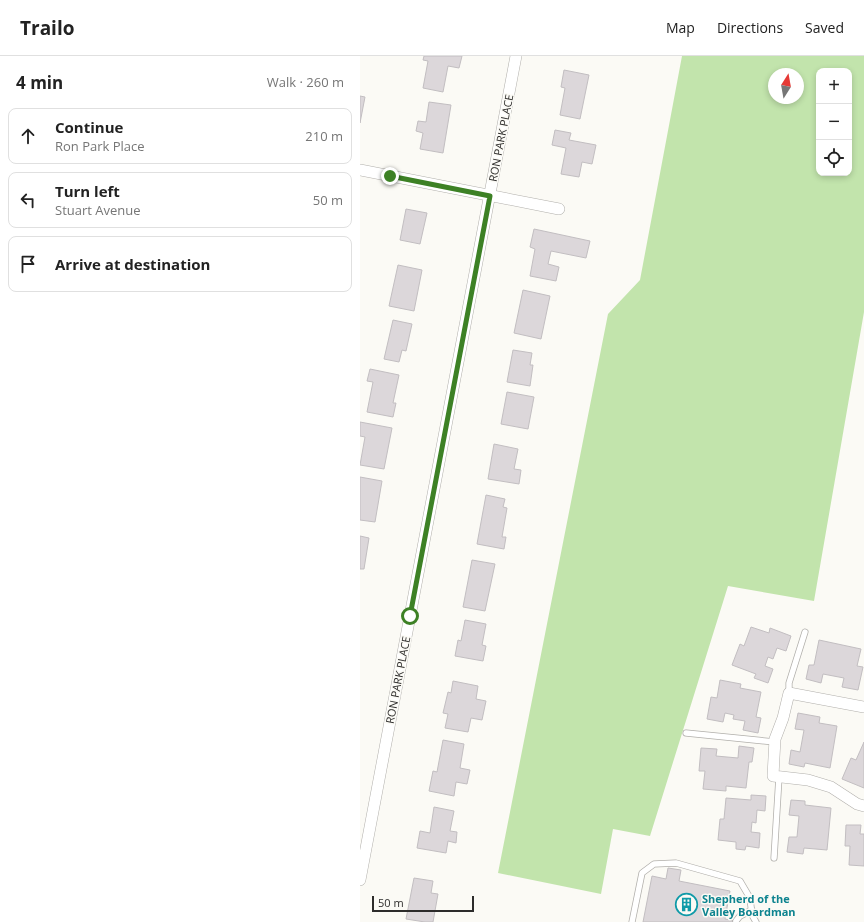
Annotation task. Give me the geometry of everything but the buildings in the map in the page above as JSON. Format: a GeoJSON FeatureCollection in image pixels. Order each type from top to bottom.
{"type":"FeatureCollection","features":[{"type":"Feature","properties":{"kind":"street","name":"RON PARK PLACE"},"geometry":{"type":"LineString","coordinates":[[360,880],[516,56]]}},
{"type":"Feature","properties":{"kind":"street"},"geometry":{"type":"LineString","coordinates":[[360,170],[559,209]]}},
{"type":"Feature","properties":{"kind":"street"},"geometry":{"type":"LineString","coordinates":[[864,707],[789,693],[775,742],[773,776],[808,780],[831,787],[857,804],[864,806]]}},
{"type":"Feature","properties":{"kind":"lane"},"geometry":{"type":"LineString","coordinates":[[789,693],[789,683],[805,632]]}},
{"type":"Feature","properties":{"kind":"lane"},"geometry":{"type":"LineString","coordinates":[[686,733],[775,742]]}},
{"type":"Feature","properties":{"kind":"lane"},"geometry":{"type":"LineString","coordinates":[[774,858],[779,777]]}},
{"type":"Feature","properties":{"kind":"lane"},"geometry":{"type":"LineString","coordinates":[[632,922],[642,873],[654,864],[676,864],[740,881],[750,898],[752,915],[756,922]]}},
{"type":"Feature","properties":{"kind":"lane"},"geometry":{"type":"LineString","coordinates":[[736,921],[740,916],[752,910]]}},
{"type":"Feature","properties":{"kind":"green space"},"geometry":{"type":"Polygon","coordinates":[[[682,56],[864,56],[864,312],[814,601],[728,586],[650,836],[613,829],[601,894],[498,873],[608,314],[640,280],[682,56]]]}},
{"type":"Feature","properties":{"kind":"place","name":"Shepherd of the Valley Boardman"},"geometry":{"type":"Point","coordinates":[687,905]}},
{"type":"Feature","properties":{"kind":"route"},"geometry":{"type":"LineString","coordinates":[[390,176],[490,196],[410,616]]}}]}
